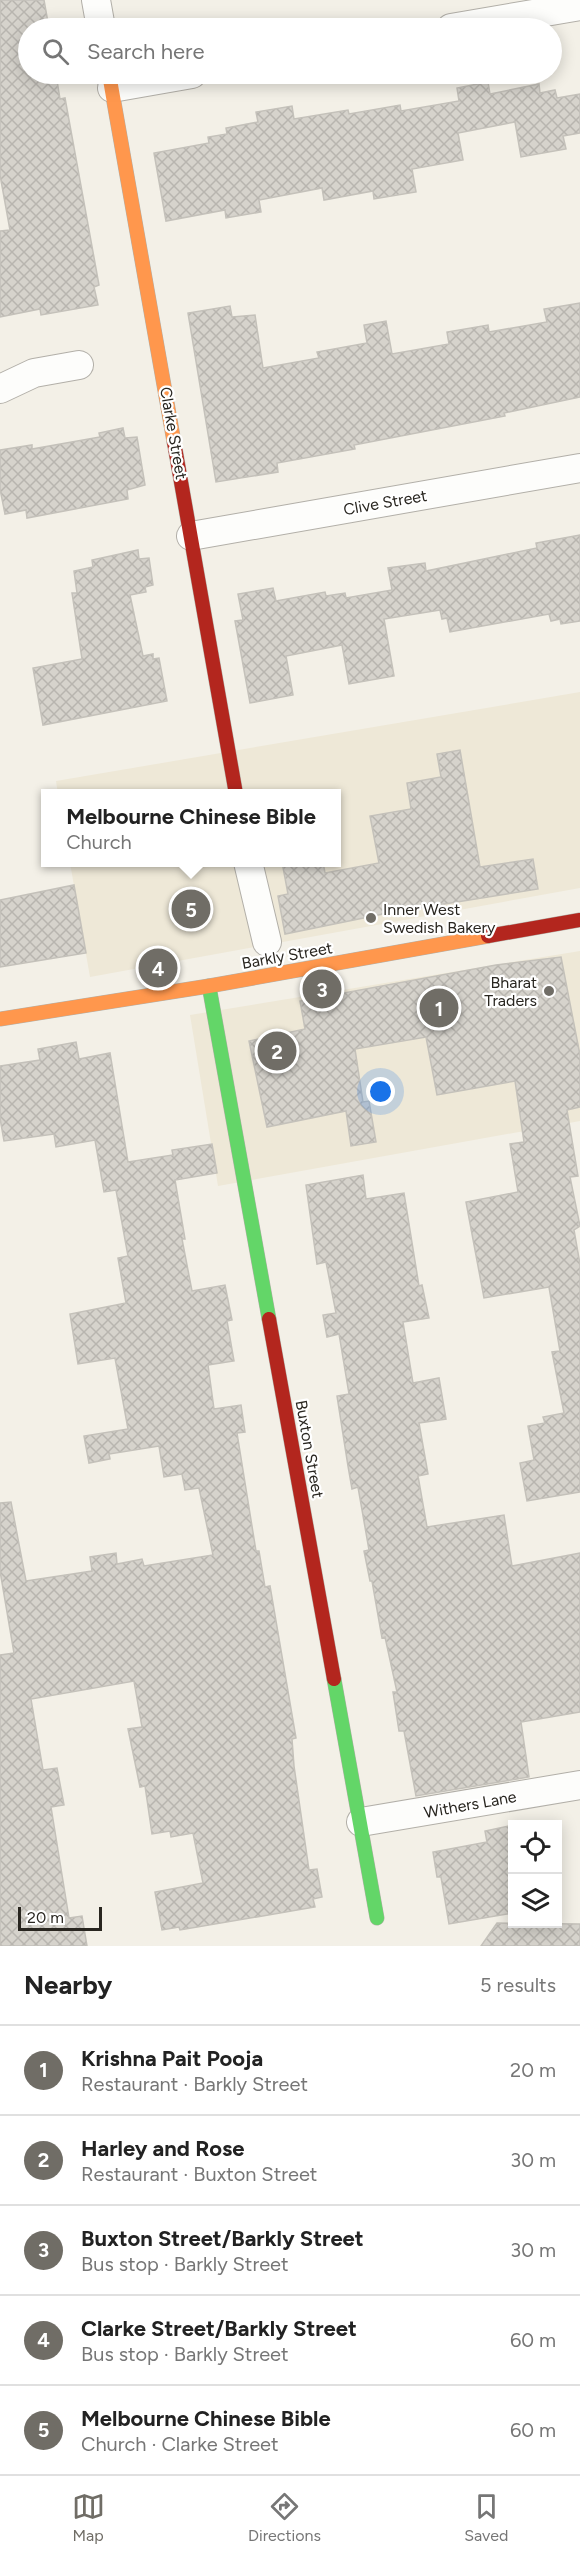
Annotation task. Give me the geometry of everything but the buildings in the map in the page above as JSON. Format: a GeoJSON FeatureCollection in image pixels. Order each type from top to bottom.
{"type":"FeatureCollection","features":[{"type":"Feature","properties":{"kind":"street"},"geometry":{"type":"LineString","coordinates":[[96,0],[99,18]]}},
{"type":"Feature","properties":{"kind":"street"},"geometry":{"type":"LineString","coordinates":[[510,18],[580,6]]}},
{"type":"Feature","properties":{"kind":"street","name":"Clarke Street"},"geometry":{"type":"LineString","coordinates":[[111,84],[235,789]]}},
{"type":"Feature","properties":{"kind":"street"},"geometry":{"type":"LineString","coordinates":[[0,389],[34,373],[78,365]]}},
{"type":"Feature","properties":{"kind":"street","name":"Clive Street"},"geometry":{"type":"LineString","coordinates":[[191,536],[580,468]]}},
{"type":"Feature","properties":{"kind":"street"},"geometry":{"type":"LineString","coordinates":[[250,874],[267,942]]}},
{"type":"Feature","properties":{"kind":"street","name":"Barkly Street"},"geometry":{"type":"LineString","coordinates":[[0,1019],[209,986],[580,920]]}},
{"type":"Feature","properties":{"kind":"street","name":"Buxton Street"},"geometry":{"type":"LineString","coordinates":[[209,986],[377,1918]]}},
{"type":"Feature","properties":{"kind":"street","name":"Withers Lane"},"geometry":{"type":"LineString","coordinates":[[361,1822],[580,1785]]}},
{"type":"Feature","properties":{"kind":"shaded area"},"geometry":{"type":"Polygon","coordinates":[[[580,692],[580,888],[90,977],[71,867],[341,867],[341,789],[57,789],[56,781],[580,692]]]}},
{"type":"Feature","properties":{"kind":"shaded area"},"geometry":{"type":"Polygon","coordinates":[[[580,951],[580,1121],[218,1186],[190,1015],[580,951]]]}},
{"type":"Feature","properties":{"kind":"traffic: fast"},"geometry":{"type":"LineString","coordinates":[[209,986],[269,1319]]}},
{"type":"Feature","properties":{"kind":"traffic: fast"},"geometry":{"type":"LineString","coordinates":[[334,1679],[377,1918]]}},
{"type":"Feature","properties":{"kind":"traffic: slow"},"geometry":{"type":"LineString","coordinates":[[111,84],[174,442]]}},
{"type":"Feature","properties":{"kind":"traffic: slow"},"geometry":{"type":"LineString","coordinates":[[0,1019],[209,986],[488,936]]}},
{"type":"Feature","properties":{"kind":"traffic: jam"},"geometry":{"type":"LineString","coordinates":[[174,442],[235,789]]}},
{"type":"Feature","properties":{"kind":"traffic: jam"},"geometry":{"type":"LineString","coordinates":[[488,936],[580,920]]}},
{"type":"Feature","properties":{"kind":"traffic: jam"},"geometry":{"type":"LineString","coordinates":[[269,1319],[334,1679]]}},
{"type":"Feature","properties":{"kind":"place","name":"Melbourne Chinese Bible"},"geometry":{"type":"Point","coordinates":[191,909]}},
{"type":"Feature","properties":{"kind":"place","name":"Inner West Swedish Bakery"},"geometry":{"type":"Point","coordinates":[371,918]}},
{"type":"Feature","properties":{"kind":"place","name":"Clarke Street/Barkly Street"},"geometry":{"type":"Point","coordinates":[158,968]}},
{"type":"Feature","properties":{"kind":"place","name":"Buxton Street/Barkly Street"},"geometry":{"type":"Point","coordinates":[322,989]}},
{"type":"Feature","properties":{"kind":"place","name":"Bharat Traders"},"geometry":{"type":"Point","coordinates":[549,991]}},
{"type":"Feature","properties":{"kind":"place","name":"Krishna Pait Pooja"},"geometry":{"type":"Point","coordinates":[439,1008]}},
{"type":"Feature","properties":{"kind":"place","name":"Harley and Rose"},"geometry":{"type":"Point","coordinates":[277,1051]}}]}
